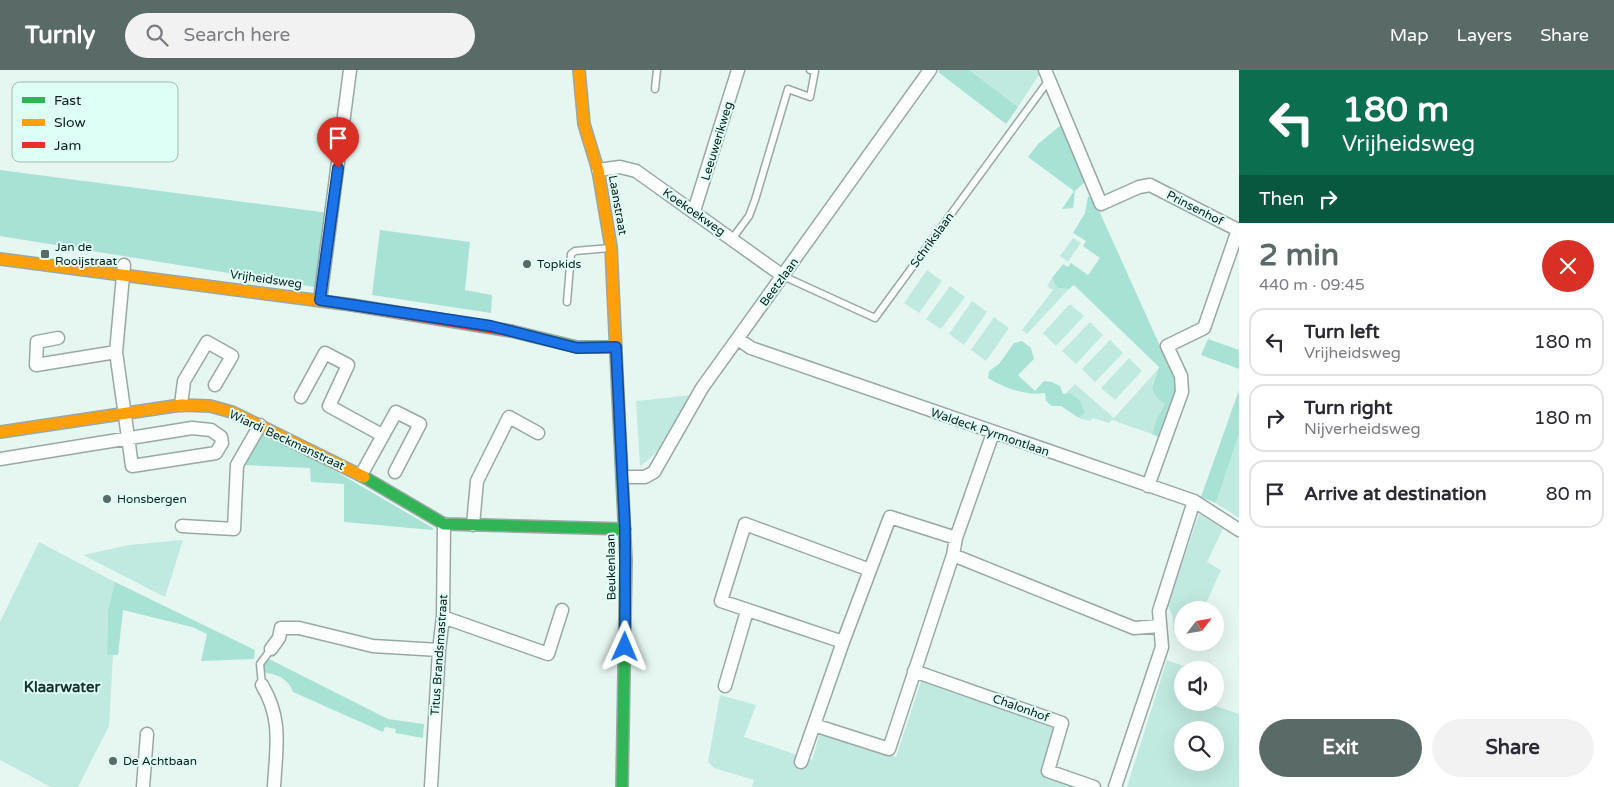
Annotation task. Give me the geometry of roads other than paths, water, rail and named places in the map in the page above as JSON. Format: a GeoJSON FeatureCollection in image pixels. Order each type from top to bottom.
{"type":"FeatureCollection","features":[{"type":"Feature","properties":{"kind":"street"},"geometry":{"type":"LineString","coordinates":[[320,300],[350,70]]}},
{"type":"Feature","properties":{"kind":"street","name":"Laanstraat"},"geometry":{"type":"LineString","coordinates":[[579,70],[584,124],[598,170],[611,248],[616,347]]}},
{"type":"Feature","properties":{"kind":"street","name":"Leeuwerikweg"},"geometry":{"type":"LineString","coordinates":[[694,211],[738,70]]}},
{"type":"Feature","properties":{"kind":"street","name":"Beetzlaan"},"geometry":{"type":"LineString","coordinates":[[623,478],[645,477],[654,472],[702,388],[930,70]]}},
{"type":"Feature","properties":{"kind":"street","name":"Schrikslaan"},"geometry":{"type":"LineString","coordinates":[[1047,75],[1101,204]]}},
{"type":"Feature","properties":{"kind":"street","name":"Koekoekweg"},"geometry":{"type":"LineString","coordinates":[[598,170],[620,167],[636,171],[783,276]]}},
{"type":"Feature","properties":{"kind":"street","name":"Prinsenhof"},"geometry":{"type":"LineString","coordinates":[[1101,204],[1150,185],[1238,230],[1204,328],[1168,346],[1180,376],[1182,392],[1148,486]]}},
{"type":"Feature","properties":{"kind":"street","name":"Vrijheidsweg"},"geometry":{"type":"LineString","coordinates":[[0,259],[43,266],[123,269],[491,326],[577,348],[616,347]]}},
{"type":"Feature","properties":{"kind":"street"},"geometry":{"type":"LineString","coordinates":[[123,269],[116,352],[126,413]]}},
{"type":"Feature","properties":{"kind":"street"},"geometry":{"type":"LineString","coordinates":[[58,338],[37,342],[36,365],[116,352]]}},
{"type":"Feature","properties":{"kind":"street","name":"Waldeck Pyrmontlaan"},"geometry":{"type":"LineString","coordinates":[[738,339],[751,348],[1194,502],[1239,530]]}},
{"type":"Feature","properties":{"kind":"street"},"geometry":{"type":"LineString","coordinates":[[181,405],[184,381],[207,342],[232,356],[215,385]]}},
{"type":"Feature","properties":{"kind":"street","name":"Beukenlaan"},"geometry":{"type":"LineString","coordinates":[[616,347],[625,529],[626,628],[622,787]]}},
{"type":"Feature","properties":{"kind":"street"},"geometry":{"type":"LineString","coordinates":[[301,397],[325,353],[348,365],[329,406],[382,435]]}},
{"type":"Feature","properties":{"kind":"street","name":"Wiardi Beckmanstraat"},"geometry":{"type":"LineString","coordinates":[[0,432],[181,405],[210,406],[232,412],[260,425],[361,476],[444,524],[625,529]]}},
{"type":"Feature","properties":{"kind":"street"},"geometry":{"type":"LineString","coordinates":[[361,476],[396,412],[420,424],[395,472]]}},
{"type":"Feature","properties":{"kind":"street","name":"Wiardi Beckmanstraat"},"geometry":{"type":"LineString","coordinates":[[0,459],[129,439],[192,428],[211,430],[221,437],[222,443],[216,453],[132,466],[129,439],[126,413]]}},
{"type":"Feature","properties":{"kind":"street"},"geometry":{"type":"LineString","coordinates":[[474,525],[477,481],[509,417],[538,433]]}},
{"type":"Feature","properties":{"kind":"street"},"geometry":{"type":"LineString","coordinates":[[182,526],[234,529],[236,465],[260,425]]}},
{"type":"Feature","properties":{"kind":"street"},"geometry":{"type":"LineString","coordinates":[[814,725],[889,749],[953,554],[956,538],[993,433]]}},
{"type":"Feature","properties":{"kind":"street"},"geometry":{"type":"LineString","coordinates":[[1115,787],[1162,647],[1159,611],[1194,502]]}},
{"type":"Feature","properties":{"kind":"street"},"geometry":{"type":"LineString","coordinates":[[801,762],[890,517],[956,538]]}},
{"type":"Feature","properties":{"kind":"street","name":"Titus Brandsmastraat"},"geometry":{"type":"LineString","coordinates":[[431,787],[438,650],[443,617],[444,524]]}},
{"type":"Feature","properties":{"kind":"street"},"geometry":{"type":"LineString","coordinates":[[843,642],[721,601],[745,524],[870,570]]}},
{"type":"Feature","properties":{"kind":"street"},"geometry":{"type":"LineString","coordinates":[[953,554],[1134,628],[1160,626]]}},
{"type":"Feature","properties":{"kind":"street"},"geometry":{"type":"LineString","coordinates":[[443,617],[548,654],[562,610]]}},
{"type":"Feature","properties":{"kind":"street"},"geometry":{"type":"LineString","coordinates":[[725,686],[747,611]]}},
{"type":"Feature","properties":{"kind":"street"},"geometry":{"type":"LineString","coordinates":[[271,648],[279,638],[281,628],[299,628],[373,646],[438,650]]}},
{"type":"Feature","properties":{"kind":"street","name":"Chalonhof"},"geometry":{"type":"LineString","coordinates":[[914,671],[1062,723],[1048,772],[1094,787]]}},
{"type":"Feature","properties":{"kind":"street"},"geometry":{"type":"LineString","coordinates":[[262,685],[273,703],[277,730],[274,787]]}},
{"type":"Feature","properties":{"kind":"street"},"geometry":{"type":"LineString","coordinates":[[142,787],[147,734]]}},
{"type":"Feature","properties":{"kind":"lane"},"geometry":{"type":"LineString","coordinates":[[655,89],[657,70]]}},
{"type":"Feature","properties":{"kind":"lane"},"geometry":{"type":"LineString","coordinates":[[732,239],[749,216],[788,90],[810,97],[815,71],[810,70]]}},
{"type":"Feature","properties":{"kind":"lane","name":"Schrikslaan"},"geometry":{"type":"LineString","coordinates":[[783,276],[875,318],[1047,75]]}},
{"type":"Feature","properties":{"kind":"lane"},"geometry":{"type":"LineString","coordinates":[[567,302],[571,254],[611,248]]}},
{"type":"Feature","properties":{"kind":"lane"},"geometry":{"type":"LineString","coordinates":[[262,685],[259,672],[260,664],[271,648]]}},
{"type":"Feature","properties":{"kind":"place","name":"Jan de Rooijstraat"},"geometry":{"type":"Point","coordinates":[45,254]}},
{"type":"Feature","properties":{"kind":"place","name":"Topkids"},"geometry":{"type":"Point","coordinates":[527,264]}},
{"type":"Feature","properties":{"kind":"place","name":"Honsbergen"},"geometry":{"type":"Point","coordinates":[107,499]}},
{"type":"Feature","properties":{"kind":"place","name":"De Achtbaan"},"geometry":{"type":"Point","coordinates":[113,761]}},
{"type":"Feature","properties":{"kind":"district","name":"Klaarwater"},"geometry":{"type":"Point","coordinates":[62,687]}}]}
